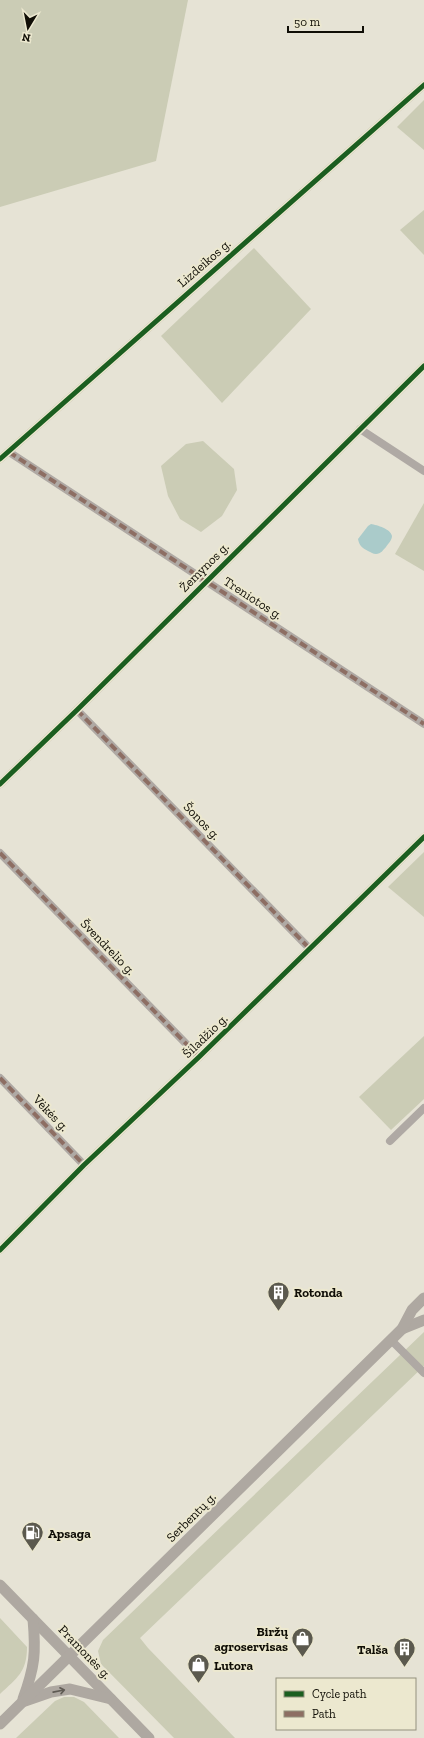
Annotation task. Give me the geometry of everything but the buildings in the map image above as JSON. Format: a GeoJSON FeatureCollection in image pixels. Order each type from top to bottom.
{"type":"FeatureCollection","features":[{"type":"Feature","properties":{"kind":"main road","name":"Serbentų g."},"geometry":{"type":"LineString","coordinates":[[0,1724],[402,1329],[412,1310],[424,1298]]}},
{"type":"Feature","properties":{"kind":"main road","name":"Serbentų g."},"geometry":{"type":"LineString","coordinates":[[402,1329],[424,1320]]}},
{"type":"Feature","properties":{"kind":"main road","name":"Pramonės g."},"geometry":{"type":"LineString","coordinates":[[0,1585],[149,1738]]}},
{"type":"Feature","properties":{"kind":"main road"},"geometry":{"type":"LineString","coordinates":[[22,1702],[32,1673],[35,1657],[36,1646],[33,1619]]}},
{"type":"Feature","properties":{"kind":"main road"},"geometry":{"type":"LineString","coordinates":[[22,1702],[51,1692],[70,1689],[112,1699]]}},
{"type":"Feature","properties":{"kind":"street","name":"Lizdeikos g."},"geometry":{"type":"LineString","coordinates":[[0,459],[177,301],[424,85]]}},
{"type":"Feature","properties":{"kind":"street","name":"Žemynos g."},"geometry":{"type":"LineString","coordinates":[[0,784],[77,710],[424,366]]}},
{"type":"Feature","properties":{"kind":"street"},"geometry":{"type":"LineString","coordinates":[[360,430],[424,471]]}},
{"type":"Feature","properties":{"kind":"street","name":"Treniotos g."},"geometry":{"type":"LineString","coordinates":[[9,452],[424,724]]}},
{"type":"Feature","properties":{"kind":"street","name":"Šonos g."},"geometry":{"type":"LineString","coordinates":[[77,710],[309,948]]}},
{"type":"Feature","properties":{"kind":"street","name":"Šiladžio g."},"geometry":{"type":"LineString","coordinates":[[0,1250],[84,1165],[199,1057],[424,837]]}},
{"type":"Feature","properties":{"kind":"street","name":"Švendrelio g."},"geometry":{"type":"LineString","coordinates":[[0,853],[199,1057]]}},
{"type":"Feature","properties":{"kind":"street","name":"Vėkės g."},"geometry":{"type":"LineString","coordinates":[[0,1078],[84,1165]]}},
{"type":"Feature","properties":{"kind":"street"},"geometry":{"type":"LineString","coordinates":[[390,1141],[424,1108]]}},
{"type":"Feature","properties":{"kind":"street"},"geometry":{"type":"LineString","coordinates":[[391,1340],[424,1373]]}},
{"type":"Feature","properties":{"kind":"green space"},"geometry":{"type":"Polygon","coordinates":[[[0,0],[188,0],[156,161],[0,207],[0,0]]]}},
{"type":"Feature","properties":{"kind":"green space"},"geometry":{"type":"Polygon","coordinates":[[[424,100],[424,150],[397,127],[424,100]]]}},
{"type":"Feature","properties":{"kind":"green space"},"geometry":{"type":"Polygon","coordinates":[[[424,210],[424,255],[400,230],[424,210]]]}},
{"type":"Feature","properties":{"kind":"green space"},"geometry":{"type":"Polygon","coordinates":[[[254,248],[311,309],[222,403],[161,336],[254,248]]]}},
{"type":"Feature","properties":{"kind":"green space"},"geometry":{"type":"Polygon","coordinates":[[[203,441],[234,469],[237,490],[222,516],[201,532],[180,519],[168,496],[161,466],[186,444],[203,441]]]}},
{"type":"Feature","properties":{"kind":"green space"},"geometry":{"type":"Polygon","coordinates":[[[424,503],[424,571],[395,554],[424,503]]]}},
{"type":"Feature","properties":{"kind":"green space"},"geometry":{"type":"Polygon","coordinates":[[[424,852],[424,917],[388,887],[424,852]]]}},
{"type":"Feature","properties":{"kind":"green space"},"geometry":{"type":"Polygon","coordinates":[[[424,1036],[424,1099],[391,1130],[359,1097],[424,1036]]]}},
{"type":"Feature","properties":{"kind":"green space"},"geometry":{"type":"Polygon","coordinates":[[[424,1332],[424,1366],[140,1638],[235,1738],[174,1738],[101,1664],[98,1651],[103,1640],[424,1332]]]}},
{"type":"Feature","properties":{"kind":"green space"},"geometry":{"type":"Polygon","coordinates":[[[0,1618],[27,1647],[27,1656],[20,1674],[0,1694],[0,1618]]]}},
{"type":"Feature","properties":{"kind":"green space"},"geometry":{"type":"Polygon","coordinates":[[[64,1697],[74,1697],[84,1702],[119,1738],[16,1738],[55,1701],[64,1697]]]}},
{"type":"Feature","properties":{"kind":"water"},"geometry":{"type":"Polygon","coordinates":[[[371,524],[386,529],[392,536],[386,547],[378,554],[364,549],[358,541],[358,539],[371,524]]]}},
{"type":"Feature","properties":{"kind":"marked path"},"geometry":{"type":"LineString","coordinates":[[9,452],[424,724]]}},
{"type":"Feature","properties":{"kind":"marked path"},"geometry":{"type":"LineString","coordinates":[[77,710],[309,948]]}},
{"type":"Feature","properties":{"kind":"marked path"},"geometry":{"type":"LineString","coordinates":[[0,853],[199,1057]]}},
{"type":"Feature","properties":{"kind":"marked path"},"geometry":{"type":"LineString","coordinates":[[0,1078],[84,1165]]}},
{"type":"Feature","properties":{"kind":"cycle path"},"geometry":{"type":"LineString","coordinates":[[0,459],[424,85]]}},
{"type":"Feature","properties":{"kind":"cycle path"},"geometry":{"type":"LineString","coordinates":[[0,784],[77,710],[424,366]]}},
{"type":"Feature","properties":{"kind":"cycle path"},"geometry":{"type":"LineString","coordinates":[[0,1250],[84,1165],[199,1057],[424,837]]}},
{"type":"Feature","properties":{"kind":"place","name":"Rotonda"},"geometry":{"type":"Point","coordinates":[278,1312]}},
{"type":"Feature","properties":{"kind":"place","name":"Apsaga"},"geometry":{"type":"Point","coordinates":[33,1552]}},
{"type":"Feature","properties":{"kind":"place","name":"Biržų agroservisas"},"geometry":{"type":"Point","coordinates":[303,1658]}},
{"type":"Feature","properties":{"kind":"place","name":"Talša"},"geometry":{"type":"Point","coordinates":[404,1668]}},
{"type":"Feature","properties":{"kind":"place","name":"Lutora"},"geometry":{"type":"Point","coordinates":[199,1684]}}]}
